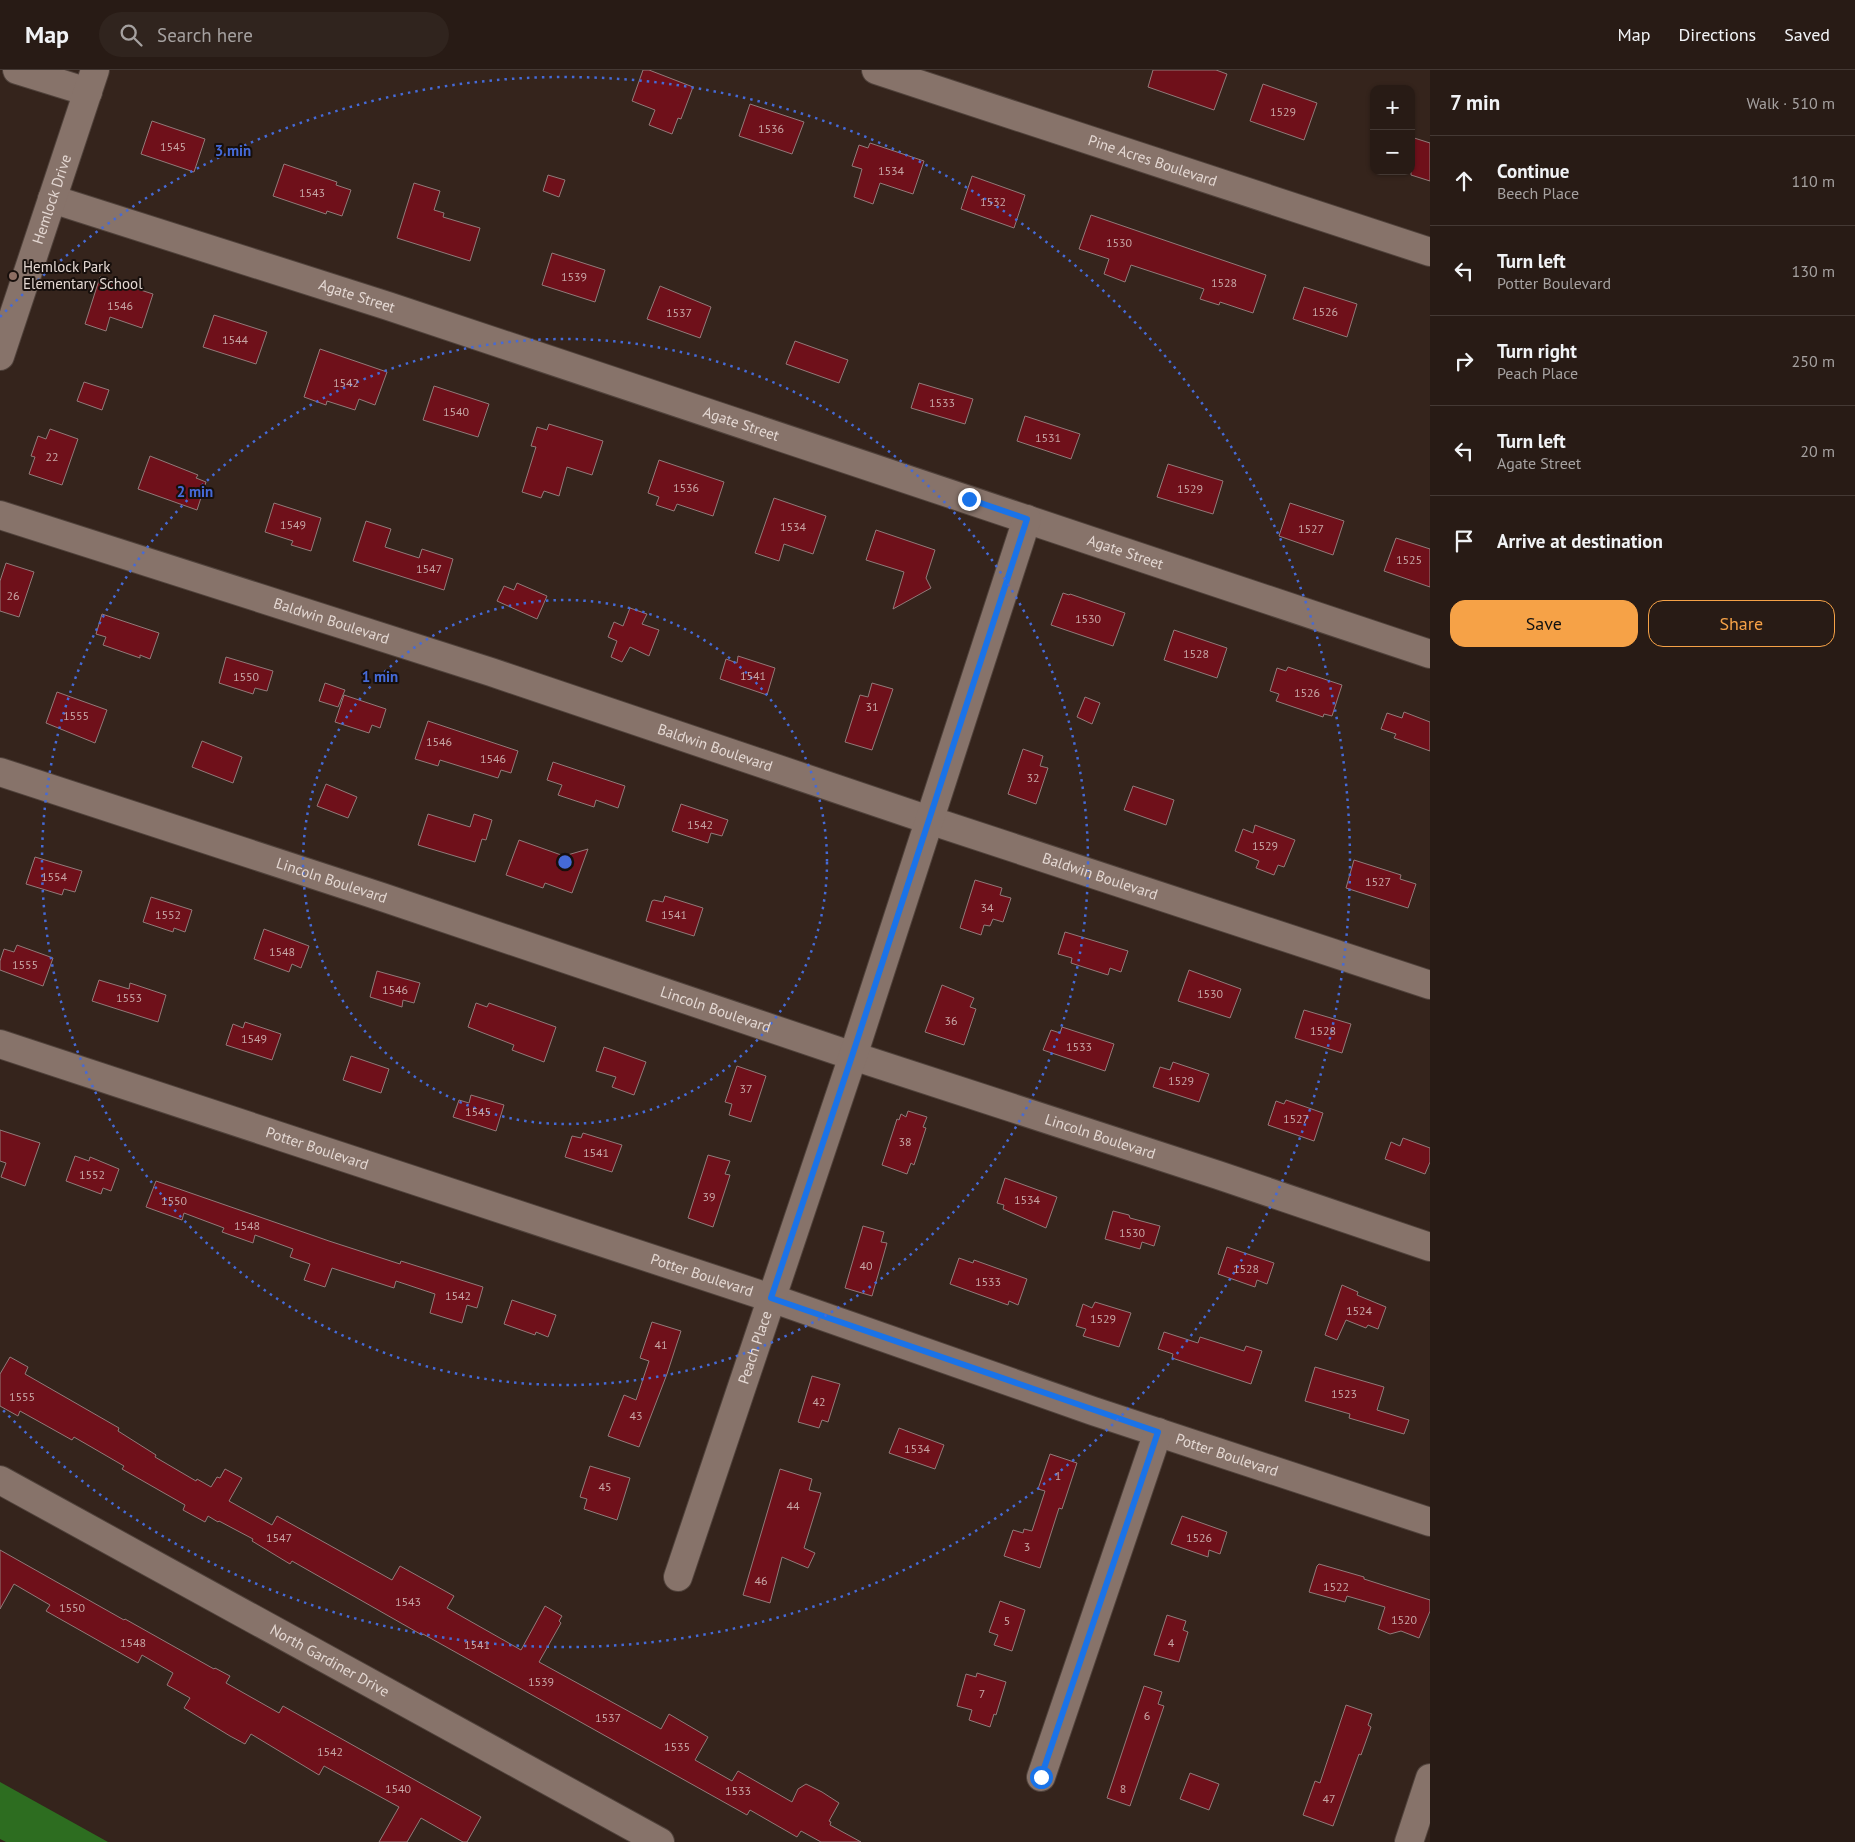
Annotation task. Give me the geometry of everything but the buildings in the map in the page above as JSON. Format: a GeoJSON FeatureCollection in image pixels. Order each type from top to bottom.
{"type":"FeatureCollection","features":[{"type":"Feature","properties":{"kind":"street"},"geometry":{"type":"LineString","coordinates":[[18,70],[91,81]]}},
{"type":"Feature","properties":{"kind":"street","name":"Pine Acres Boulevard"},"geometry":{"type":"LineString","coordinates":[[876,70],[1430,252]]}},
{"type":"Feature","properties":{"kind":"street","name":"Hemlock Drive"},"geometry":{"type":"LineString","coordinates":[[0,355],[91,81]]}},
{"type":"Feature","properties":{"kind":"street","name":"Agate Street"},"geometry":{"type":"LineString","coordinates":[[52,199],[388,306],[1430,654]]}},
{"type":"Feature","properties":{"kind":"street","name":"Baldwin Boulevard"},"geometry":{"type":"LineString","coordinates":[[0,515],[491,672],[929,820],[1430,984]]}},
{"type":"Feature","properties":{"kind":"street","name":"Peach Place"},"geometry":{"type":"LineString","coordinates":[[678,1577],[852,1056],[1027,519]]}},
{"type":"Feature","properties":{"kind":"street","name":"Lincoln Boulevard"},"geometry":{"type":"LineString","coordinates":[[0,772],[382,897],[852,1056],[1218,1175],[1430,1247]]}},
{"type":"Feature","properties":{"kind":"street","name":"Potter Boulevard"},"geometry":{"type":"LineString","coordinates":[[0,1044],[771,1298],[1158,1432],[1430,1522]]}},
{"type":"Feature","properties":{"kind":"street"},"geometry":{"type":"LineString","coordinates":[[1041,1777],[1158,1432]]}},
{"type":"Feature","properties":{"kind":"street","name":"North Gardiner Drive"},"geometry":{"type":"LineString","coordinates":[[0,1480],[660,1842]]}},
{"type":"Feature","properties":{"kind":"street"},"geometry":{"type":"LineString","coordinates":[[1409,1842],[1429,1787]]}},
{"type":"Feature","properties":{"kind":"green space"},"geometry":{"type":"Polygon","coordinates":[[[0,1782],[108,1842],[6,1842],[0,1839],[0,1782]]]}},
{"type":"Feature","properties":{"kind":"place","name":"Hemlock Park Elementary School"},"geometry":{"type":"Point","coordinates":[13,276]}},
{"type":"Feature","properties":{"kind":"route"},"geometry":{"type":"LineString","coordinates":[[969,499],[1027,519],[771,1298],[1158,1432],[1041,1777]]}}]}
